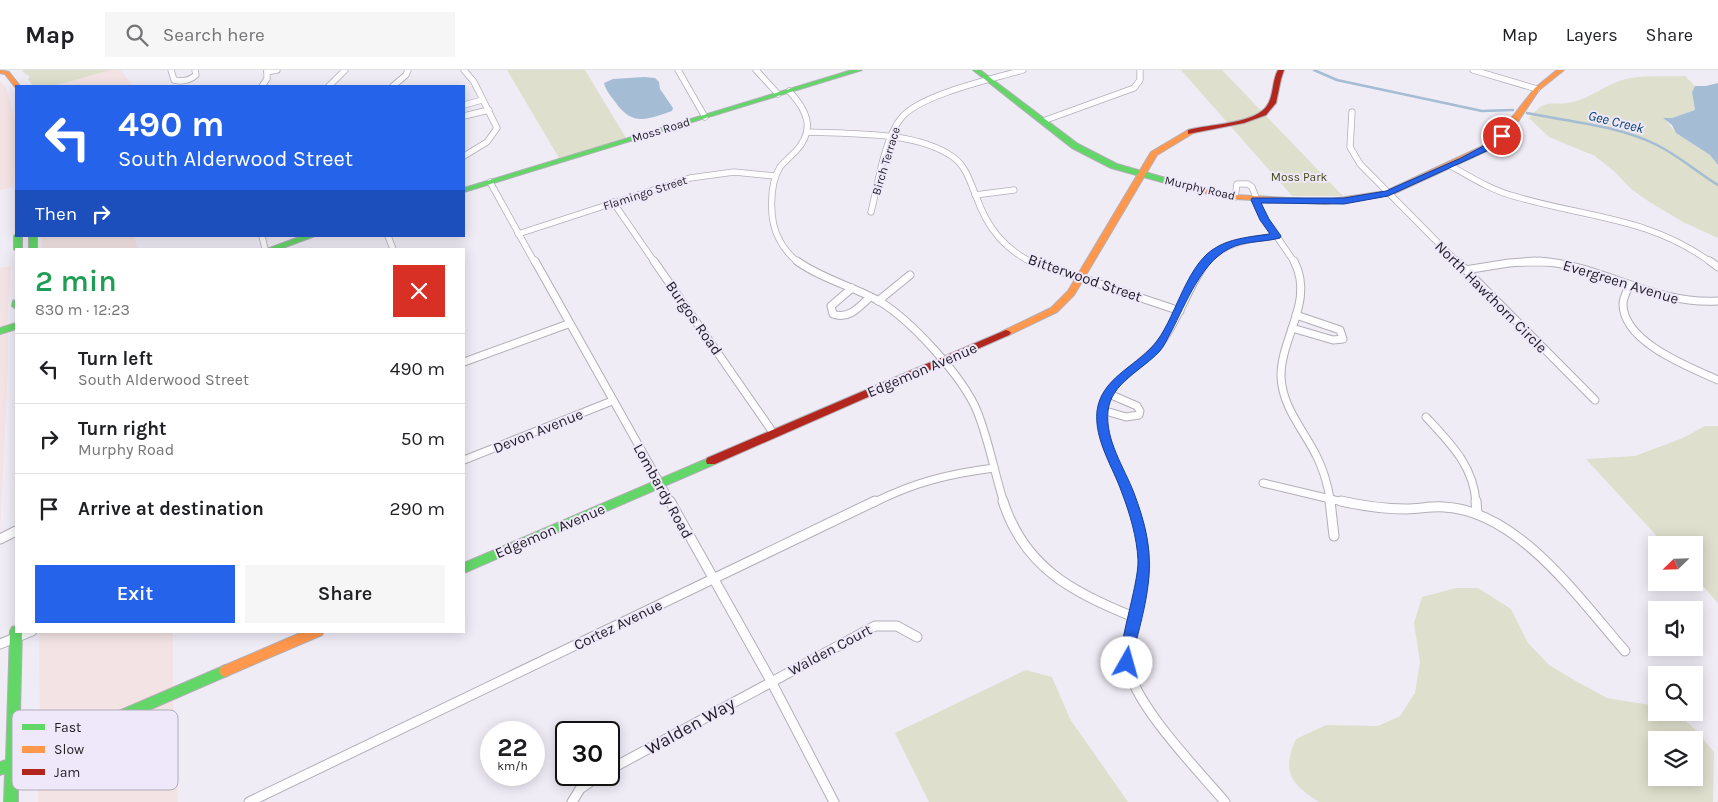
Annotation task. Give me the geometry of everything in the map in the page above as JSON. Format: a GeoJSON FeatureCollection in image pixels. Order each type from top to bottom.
{"type":"FeatureCollection","features":[{"type":"Feature","properties":{"kind":"street"},"geometry":{"type":"LineString","coordinates":[[171,70],[176,81],[194,78],[196,70]]}},
{"type":"Feature","properties":{"kind":"street"},"geometry":{"type":"LineString","coordinates":[[263,85],[266,83],[267,71],[278,70]]}},
{"type":"Feature","properties":{"kind":"street"},"geometry":{"type":"LineString","coordinates":[[330,85],[345,70]]}},
{"type":"Feature","properties":{"kind":"street"},"geometry":{"type":"LineString","coordinates":[[395,85],[406,75],[408,70]]}},
{"type":"Feature","properties":{"kind":"street"},"geometry":{"type":"LineString","coordinates":[[464,70],[498,128],[492,140],[480,149],[465,156]]}},
{"type":"Feature","properties":{"kind":"street"},"geometry":{"type":"LineString","coordinates":[[678,70],[705,117]]}},
{"type":"Feature","properties":{"kind":"street"},"geometry":{"type":"LineString","coordinates":[[756,70],[778,94]]}},
{"type":"Feature","properties":{"kind":"street","name":"Moss Road"},"geometry":{"type":"LineString","coordinates":[[465,190],[859,70]]}},
{"type":"Feature","properties":{"kind":"street","name":"Murphy Road"},"geometry":{"type":"LineString","coordinates":[[976,70],[1086,153],[1114,166],[1190,188],[1235,197],[1255,200],[1344,201],[1388,193],[1451,166],[1490,146],[1502,136],[1537,89],[1561,70]]}},
{"type":"Feature","properties":{"kind":"street","name":"Birch Terrace"},"geometry":{"type":"LineString","coordinates":[[871,212],[892,139],[902,117],[914,107],[1022,70]]}},
{"type":"Feature","properties":{"kind":"street"},"geometry":{"type":"LineString","coordinates":[[1043,121],[1134,88],[1140,80],[1140,70]]}},
{"type":"Feature","properties":{"kind":"street","name":"Edgemon Avenue"},"geometry":{"type":"LineString","coordinates":[[465,568],[1037,320],[1054,310],[1064,302],[1080,279],[1154,154],[1178,137],[1204,127],[1254,118],[1269,109],[1273,101],[1274,80],[1281,70]]}},
{"type":"Feature","properties":{"kind":"street"},"geometry":{"type":"LineString","coordinates":[[1473,70],[1537,89]]}},
{"type":"Feature","properties":{"kind":"street"},"geometry":{"type":"LineString","coordinates":[[3,72],[16,85]]}},
{"type":"Feature","properties":{"kind":"street"},"geometry":{"type":"LineString","coordinates":[[789,91],[807,110],[808,132],[804,142],[781,166],[775,176],[773,186],[774,226],[782,246],[802,265],[870,296],[903,319],[960,381],[970,396],[982,425],[1014,528],[1039,562],[1075,591],[1099,604],[1134,617]]}},
{"type":"Feature","properties":{"kind":"street"},"geometry":{"type":"LineString","coordinates":[[465,105],[482,100]]}},
{"type":"Feature","properties":{"kind":"street"},"geometry":{"type":"LineString","coordinates":[[465,116],[489,110]]}},
{"type":"Feature","properties":{"kind":"street","name":"North Hawthorn Circle"},"geometry":{"type":"LineString","coordinates":[[1352,112],[1350,147],[1360,164],[1595,400]]}},
{"type":"Feature","properties":{"kind":"street","name":"Bitterwood Street"},"geometry":{"type":"LineString","coordinates":[[808,132],[925,143],[954,157],[964,169],[985,220],[992,232],[1007,247],[1027,259],[1080,279],[1180,311]]}},
{"type":"Feature","properties":{"kind":"street"},"geometry":{"type":"LineString","coordinates":[[1451,166],[1481,183],[1519,198],[1634,222],[1682,242],[1718,267]]}},
{"type":"Feature","properties":{"kind":"street","name":"Flamingo Street"},"geometry":{"type":"LineString","coordinates":[[518,234],[613,202],[712,174],[734,172],[775,176]]}},
{"type":"Feature","properties":{"kind":"street","name":"Lombardy Road"},"geometry":{"type":"LineString","coordinates":[[490,182],[712,580],[771,681],[834,802]]}},
{"type":"Feature","properties":{"kind":"street"},"geometry":{"type":"LineString","coordinates":[[1235,197],[1235,186],[1243,183],[1252,186],[1255,200],[1264,220],[1294,260],[1301,283],[1296,315],[1281,364],[1282,389],[1293,418],[1311,445],[1323,470],[1332,501],[1334,536]]}},
{"type":"Feature","properties":{"kind":"street"},"geometry":{"type":"LineString","coordinates":[[975,195],[1014,190]]}},
{"type":"Feature","properties":{"kind":"street","name":"Burgos Road"},"geometry":{"type":"LineString","coordinates":[[613,202],[774,434]]}},
{"type":"Feature","properties":{"kind":"street"},"geometry":{"type":"LineString","coordinates":[[1225,802],[1136,692],[1127,663],[1134,617],[1143,582],[1143,543],[1129,494],[1107,443],[1103,427],[1102,410],[1118,380],[1157,348],[1180,311],[1201,269],[1215,253],[1238,242],[1276,236]]}},
{"type":"Feature","properties":{"kind":"street"},"geometry":{"type":"LineString","coordinates":[[274,248],[308,237]]}},
{"type":"Feature","properties":{"kind":"street","name":"Evergreen Avenue"},"geometry":{"type":"LineString","coordinates":[[1465,270],[1504,262],[1542,260],[1583,268],[1629,286],[1674,300],[1696,303],[1718,301]]}},
{"type":"Feature","properties":{"kind":"street"},"geometry":{"type":"LineString","coordinates":[[878,301],[910,275]]}},
{"type":"Feature","properties":{"kind":"street"},"geometry":{"type":"LineString","coordinates":[[1629,286],[1623,294],[1622,302],[1626,321],[1634,331],[1662,352],[1718,380]]}},
{"type":"Feature","properties":{"kind":"street"},"geometry":{"type":"LineString","coordinates":[[852,288],[831,306],[833,314],[843,317],[850,314],[870,296]]}},
{"type":"Feature","properties":{"kind":"street"},"geometry":{"type":"LineString","coordinates":[[1292,328],[1333,340],[1344,339],[1340,330],[1296,315]]}},
{"type":"Feature","properties":{"kind":"street"},"geometry":{"type":"LineString","coordinates":[[465,362],[568,324]]}},
{"type":"Feature","properties":{"kind":"street"},"geometry":{"type":"LineString","coordinates":[[0,330],[15,326]]}},
{"type":"Feature","properties":{"kind":"street"},"geometry":{"type":"LineString","coordinates":[[1102,410],[1126,417],[1139,415],[1138,406],[1109,394]]}},
{"type":"Feature","properties":{"kind":"street","name":"Devon Avenue"},"geometry":{"type":"LineString","coordinates":[[465,460],[612,401]]}},
{"type":"Feature","properties":{"kind":"street"},"geometry":{"type":"LineString","coordinates":[[1426,417],[1463,456],[1471,471],[1477,492],[1478,514]]}},
{"type":"Feature","properties":{"kind":"street","name":"Cortez Avenue"},"geometry":{"type":"LineString","coordinates":[[248,802],[908,486],[958,473],[994,468]]}},
{"type":"Feature","properties":{"kind":"street"},"geometry":{"type":"LineString","coordinates":[[1263,484],[1332,501],[1366,507],[1392,509],[1445,507],[1478,514],[1509,530],[1537,552],[1625,651]]}},
{"type":"Feature","properties":{"kind":"street"},"geometry":{"type":"LineString","coordinates":[[0,539],[15,532]]}},
{"type":"Feature","properties":{"kind":"street","name":"Walden Court"},"geometry":{"type":"LineString","coordinates":[[771,681],[874,626],[888,622],[900,625],[917,637]]}},
{"type":"Feature","properties":{"kind":"street"},"geometry":{"type":"LineString","coordinates":[[136,710],[313,633]]}},
{"type":"Feature","properties":{"kind":"street"},"geometry":{"type":"LineString","coordinates":[[0,644],[16,634]]}},
{"type":"Feature","properties":{"kind":"street"},"geometry":{"type":"LineString","coordinates":[[14,710],[16,634]]}},
{"type":"Feature","properties":{"kind":"street","name":"Walden Way"},"geometry":{"type":"LineString","coordinates":[[620,764],[771,681]]}},
{"type":"Feature","properties":{"kind":"street"},"geometry":{"type":"LineString","coordinates":[[0,769],[12,764],[11,802]]}},
{"type":"Feature","properties":{"kind":"street"},"geometry":{"type":"LineString","coordinates":[[572,802],[580,789],[584,786]]}},
{"type":"Feature","properties":{"kind":"shaded area"},"geometry":{"type":"Polygon","coordinates":[[[111,70],[121,70],[131,85],[57,85],[111,70]]]}},
{"type":"Feature","properties":{"kind":"shaded area"},"geometry":{"type":"Polygon","coordinates":[[[0,81],[5,86],[10,99],[15,124],[15,158],[14,187],[0,190],[0,81]]]}},
{"type":"Feature","properties":{"kind":"shaded area"},"geometry":{"type":"Polygon","coordinates":[[[42,237],[135,237],[137,248],[42,248],[42,237]]]}},
{"type":"Feature","properties":{"kind":"shaded area"},"geometry":{"type":"Polygon","coordinates":[[[11,266],[7,326],[0,328],[0,268],[11,266]]]}},
{"type":"Feature","properties":{"kind":"shaded area"},"geometry":{"type":"Polygon","coordinates":[[[8,331],[8,367],[0,535],[0,333],[8,331]]]}},
{"type":"Feature","properties":{"kind":"shaded area"},"geometry":{"type":"Polygon","coordinates":[[[39,633],[173,633],[173,689],[124,710],[40,710],[39,633]]]}},
{"type":"Feature","properties":{"kind":"shaded area"},"geometry":{"type":"Polygon","coordinates":[[[173,699],[174,710],[148,710],[173,699]]]}},
{"type":"Feature","properties":{"kind":"shaded area"},"geometry":{"type":"Polygon","coordinates":[[[38,790],[177,790],[178,802],[38,802],[38,790]]]}},
{"type":"Feature","properties":{"kind":"green space"},"geometry":{"type":"Polygon","coordinates":[[[111,70],[57,85],[32,85],[28,79],[30,77],[22,71],[111,70]]]}},
{"type":"Feature","properties":{"kind":"green space"},"geometry":{"type":"Polygon","coordinates":[[[507,70],[585,70],[626,138],[559,158],[507,70]]]}},
{"type":"Feature","properties":{"kind":"green space","name":"Moss Park"},"geometry":{"type":"Polygon","coordinates":[[[1181,70],[1222,70],[1343,196],[1292,196],[1181,70]]]}},
{"type":"Feature","properties":{"kind":"green space"},"geometry":{"type":"Polygon","coordinates":[[[1685,76],[1695,86],[1692,92],[1695,110],[1672,118],[1664,118],[1676,133],[1710,155],[1718,165],[1718,238],[1685,223],[1651,203],[1631,189],[1615,172],[1595,156],[1549,137],[1529,118],[1535,111],[1545,105],[1573,102],[1619,81],[1643,77],[1685,76]]]}},
{"type":"Feature","properties":{"kind":"green space"},"geometry":{"type":"Polygon","coordinates":[[[1705,426],[1718,426],[1718,603],[1703,586],[1703,536],[1657,536],[1586,459],[1635,456],[1683,438],[1705,426]]]}},
{"type":"Feature","properties":{"kind":"green space"},"geometry":{"type":"Polygon","coordinates":[[[1456,588],[1478,588],[1511,609],[1528,643],[1549,665],[1607,698],[1648,705],[1648,721],[1686,721],[1690,724],[1697,731],[1648,731],[1648,786],[1703,786],[1703,739],[1714,752],[1713,802],[1319,802],[1301,789],[1291,776],[1289,760],[1296,739],[1326,725],[1378,726],[1400,716],[1415,693],[1420,662],[1414,623],[1422,597],[1456,588]]]}},
{"type":"Feature","properties":{"kind":"green space"},"geometry":{"type":"Polygon","coordinates":[[[1026,670],[1052,677],[1070,719],[1128,802],[929,802],[895,733],[1026,670]]]}},
{"type":"Feature","properties":{"kind":"water"},"geometry":{"type":"Polygon","coordinates":[[[655,78],[659,82],[660,89],[673,108],[672,111],[641,119],[629,116],[622,111],[606,89],[604,83],[613,79],[655,78]]]}},
{"type":"Feature","properties":{"kind":"water"},"geometry":{"type":"Polygon","coordinates":[[[1718,83],[1718,165],[1710,155],[1676,133],[1672,125],[1663,118],[1672,118],[1695,110],[1692,92],[1695,86],[1718,83]]]}},
{"type":"Feature","properties":{"kind":"waterway","name":"Gee Creek"},"geometry":{"type":"LineString","coordinates":[[1314,70],[1337,80],[1482,111],[1513,110]]}},
{"type":"Feature","properties":{"kind":"waterway","name":"Gee Creek"},"geometry":{"type":"LineString","coordinates":[[1527,113],[1610,128],[1642,138],[1673,154],[1718,185]]}},
{"type":"Feature","properties":{"kind":"traffic: fast"},"geometry":{"type":"LineString","coordinates":[[465,190],[859,70]]}},
{"type":"Feature","properties":{"kind":"traffic: fast"},"geometry":{"type":"LineString","coordinates":[[976,70],[1075,146],[1114,166],[1194,189]]}},
{"type":"Feature","properties":{"kind":"traffic: fast"},"geometry":{"type":"LineString","coordinates":[[18,237],[18,248]]}},
{"type":"Feature","properties":{"kind":"traffic: fast"},"geometry":{"type":"LineString","coordinates":[[33,237],[33,248]]}},
{"type":"Feature","properties":{"kind":"traffic: fast"},"geometry":{"type":"LineString","coordinates":[[274,248],[308,237]]}},
{"type":"Feature","properties":{"kind":"traffic: fast"},"geometry":{"type":"LineString","coordinates":[[0,331],[15,326]]}},
{"type":"Feature","properties":{"kind":"traffic: fast"},"geometry":{"type":"LineString","coordinates":[[465,568],[711,461]]}},
{"type":"Feature","properties":{"kind":"traffic: fast"},"geometry":{"type":"LineString","coordinates":[[14,710],[16,633]]}},
{"type":"Feature","properties":{"kind":"traffic: fast"},"geometry":{"type":"LineString","coordinates":[[135,710],[225,671]]}},
{"type":"Feature","properties":{"kind":"traffic: fast"},"geometry":{"type":"LineString","coordinates":[[0,769],[12,764]]}},
{"type":"Feature","properties":{"kind":"traffic: fast"},"geometry":{"type":"LineString","coordinates":[[11,802],[12,768]]}},
{"type":"Feature","properties":{"kind":"traffic: slow"},"geometry":{"type":"LineString","coordinates":[[1194,189],[1235,197],[1325,202],[1388,193],[1490,146],[1516,118],[1537,89],[1561,70]]}},
{"type":"Feature","properties":{"kind":"traffic: slow"},"geometry":{"type":"LineString","coordinates":[[0,71],[7,73],[16,85]]}},
{"type":"Feature","properties":{"kind":"traffic: slow"},"geometry":{"type":"LineString","coordinates":[[1006,333],[1054,310],[1071,293],[1154,154],[1191,132]]}},
{"type":"Feature","properties":{"kind":"traffic: slow"},"geometry":{"type":"LineString","coordinates":[[225,671],[313,633]]}},
{"type":"Feature","properties":{"kind":"traffic: jam"},"geometry":{"type":"LineString","coordinates":[[1191,132],[1244,121],[1255,118],[1263,113],[1272,103],[1281,70]]}},
{"type":"Feature","properties":{"kind":"traffic: jam"},"geometry":{"type":"LineString","coordinates":[[711,461],[1006,333]]}},
{"type":"Feature","properties":{"kind":"route"},"geometry":{"type":"LineString","coordinates":[[1127,663],[1128,648],[1140,598],[1145,562],[1143,543],[1129,494],[1107,443],[1103,427],[1102,410],[1118,380],[1144,362],[1157,348],[1180,311],[1201,269],[1215,253],[1232,243],[1276,236],[1264,220],[1255,200],[1325,202],[1366,198],[1388,193],[1464,160],[1490,146],[1502,136]]}}]}
